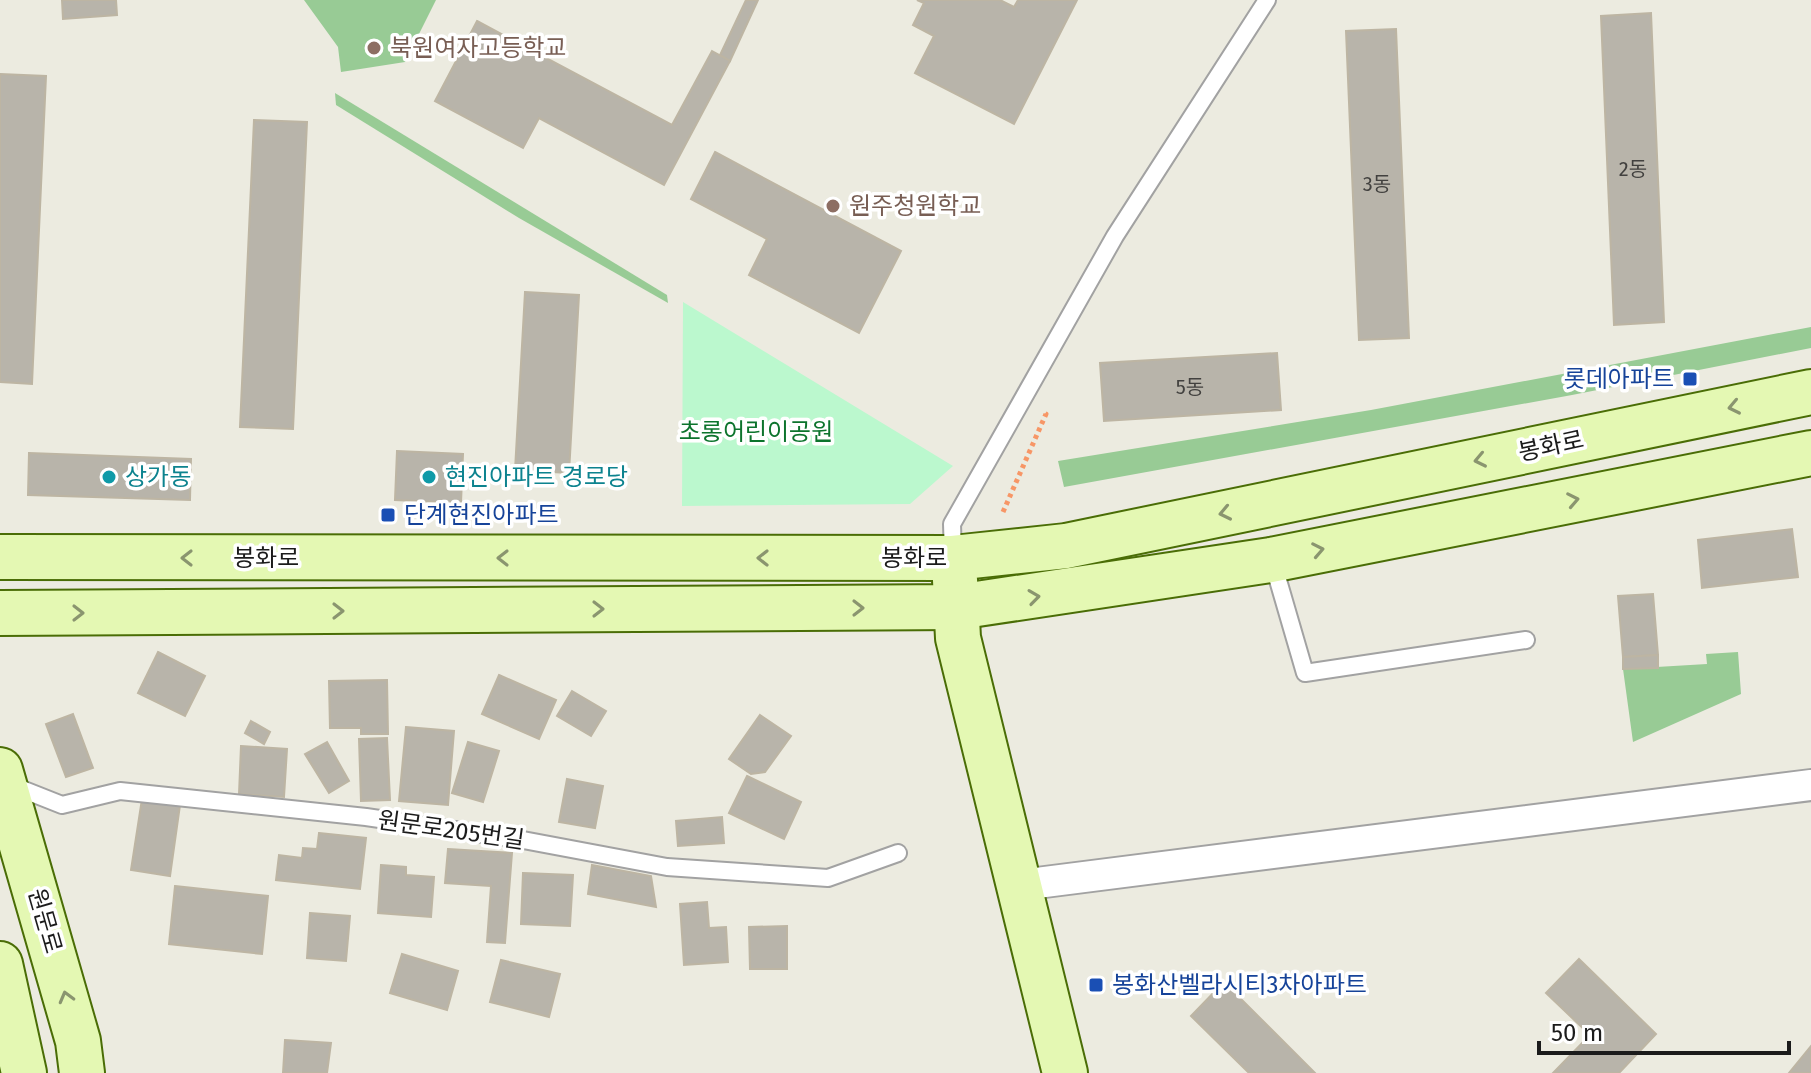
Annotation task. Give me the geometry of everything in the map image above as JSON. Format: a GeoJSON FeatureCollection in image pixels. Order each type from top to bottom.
{"type":"FeatureCollection","features":[{"type":"Feature","properties":{"kind":"street","name":"봉화로"},"geometry":{"type":"LineString","coordinates":[[0,557],[953,558],[1066,546],[1811,392]]}},
{"type":"Feature","properties":{"kind":"street","name":"봉화로"},"geometry":{"type":"LineString","coordinates":[[0,613],[957,607],[1271,560],[1811,453]]}},
{"type":"Feature","properties":{"kind":"street"},"geometry":{"type":"LineString","coordinates":[[953,558],[957,607]]}},
{"type":"Feature","properties":{"kind":"street","name":"봉화로"},"geometry":{"type":"LineString","coordinates":[[957,607],[958,638],[1065,1073]]}},
{"type":"Feature","properties":{"kind":"street","name":"원문로"},"geometry":{"type":"LineString","coordinates":[[2,776],[78,1041],[82,1073]]}},
{"type":"Feature","properties":{"kind":"street"},"geometry":{"type":"LineString","coordinates":[[1021,885],[1811,785]]}},
{"type":"Feature","properties":{"kind":"street"},"geometry":{"type":"LineString","coordinates":[[0,964],[24,1073]]}},
{"type":"Feature","properties":{"kind":"lane"},"geometry":{"type":"LineString","coordinates":[[953,558],[952,524],[1115,236],[1267,0]]}},
{"type":"Feature","properties":{"kind":"lane"},"geometry":{"type":"LineString","coordinates":[[1271,560],[1305,673],[1526,640]]}},
{"type":"Feature","properties":{"kind":"lane","name":"원문로205번길"},"geometry":{"type":"LineString","coordinates":[[2,776],[62,805],[120,791],[366,817],[523,840],[667,867],[828,878],[898,853]]}},
{"type":"Feature","properties":{"kind":"path"},"geometry":{"type":"LineString","coordinates":[[1003,512],[1046,414],[1023,400]]}},
{"type":"Feature","properties":{"kind":"green space","name":"북원여자고등학교"},"geometry":{"type":"Polygon","coordinates":[[[304,0],[436,0],[405,62],[341,72],[338,47],[304,0]]]}},
{"type":"Feature","properties":{"kind":"green space"},"geometry":{"type":"Polygon","coordinates":[[[335,93],[667,295],[668,303],[519,218],[336,105],[335,93]]]}},
{"type":"Feature","properties":{"kind":"green space","name":"초롱어린이공원"},"geometry":{"type":"Polygon","coordinates":[[[683,302],[953,466],[910,504],[682,506],[683,302]]]}},
{"type":"Feature","properties":{"kind":"green space"},"geometry":{"type":"Polygon","coordinates":[[[1811,327],[1811,348],[1572,395],[1064,487],[1058,461],[1371,410],[1811,327]]]}},
{"type":"Feature","properties":{"kind":"green space"},"geometry":{"type":"Polygon","coordinates":[[[1738,652],[1741,694],[1633,742],[1623,669],[1707,664],[1706,654],[1738,652]]]}},
{"type":"Feature","properties":{"kind":"building"},"geometry":{"type":"Polygon","coordinates":[[[62,0],[116,0],[117,15],[63,19],[62,0]]]}},
{"type":"Feature","properties":{"kind":"building"},"geometry":{"type":"Polygon","coordinates":[[[746,0],[758,0],[730,61],[720,55],[746,0]]]}},
{"type":"Feature","properties":{"kind":"building"},"geometry":{"type":"Polygon","coordinates":[[[917,0],[1000,0],[1014,7],[1018,0],[1077,0],[1014,124],[915,73],[934,36],[913,25],[924,3],[917,0]]]}},
{"type":"Feature","properties":{"kind":"building"},"geometry":{"type":"Polygon","coordinates":[[[1651,13],[1664,322],[1614,325],[1601,16],[1651,13]]]}},
{"type":"Feature","properties":{"kind":"building"},"geometry":{"type":"Polygon","coordinates":[[[477,21],[672,125],[712,51],[730,61],[664,185],[539,118],[523,148],[435,101],[477,21]]]}},
{"type":"Feature","properties":{"kind":"building"},"geometry":{"type":"Polygon","coordinates":[[[1396,29],[1409,338],[1359,340],[1346,31],[1396,29]]]}},
{"type":"Feature","properties":{"kind":"building"},"geometry":{"type":"Polygon","coordinates":[[[0,74],[46,76],[32,384],[0,382],[0,74]]]}},
{"type":"Feature","properties":{"kind":"building"},"geometry":{"type":"Polygon","coordinates":[[[254,120],[307,122],[293,429],[240,427],[254,120]]]}},
{"type":"Feature","properties":{"kind":"building"},"geometry":{"type":"Polygon","coordinates":[[[715,152],[901,251],[859,333],[749,275],[767,239],[691,199],[715,152]]]}},
{"type":"Feature","properties":{"kind":"building"},"geometry":{"type":"Polygon","coordinates":[[[525,292],[579,295],[569,473],[515,470],[525,292]]]}},
{"type":"Feature","properties":{"kind":"building"},"geometry":{"type":"Polygon","coordinates":[[[1277,353],[1281,410],[1104,421],[1100,363],[1277,353]]]}},
{"type":"Feature","properties":{"kind":"building","name":"현진아파트 경로당"},"geometry":{"type":"Polygon","coordinates":[[[397,451],[463,454],[461,503],[395,500],[397,451]]]}},
{"type":"Feature","properties":{"kind":"building","name":"상가동"},"geometry":{"type":"Polygon","coordinates":[[[29,453],[191,459],[190,500],[28,495],[29,453]]]}},
{"type":"Feature","properties":{"kind":"building"},"geometry":{"type":"Polygon","coordinates":[[[1792,529],[1798,577],[1702,588],[1698,540],[1792,529]]]}},
{"type":"Feature","properties":{"kind":"building"},"geometry":{"type":"Polygon","coordinates":[[[1653,594],[1658,655],[1623,657],[1618,596],[1653,594]]]}},
{"type":"Feature","properties":{"kind":"building"},"geometry":{"type":"Polygon","coordinates":[[[158,652],[205,676],[185,716],[138,693],[158,652]]]}},
{"type":"Feature","properties":{"kind":"building"},"geometry":{"type":"Polygon","coordinates":[[[1658,655],[1658,668],[1623,669],[1623,657],[1658,655]]]}},
{"type":"Feature","properties":{"kind":"building"},"geometry":{"type":"Polygon","coordinates":[[[499,675],[556,700],[539,739],[482,714],[499,675]]]}},
{"type":"Feature","properties":{"kind":"building"},"geometry":{"type":"Polygon","coordinates":[[[387,680],[388,734],[361,734],[361,728],[330,728],[329,681],[387,680]]]}},
{"type":"Feature","properties":{"kind":"building"},"geometry":{"type":"Polygon","coordinates":[[[572,691],[606,711],[591,736],[557,716],[572,691]]]}},
{"type":"Feature","properties":{"kind":"building"},"geometry":{"type":"Polygon","coordinates":[[[73,714],[93,768],[66,777],[46,724],[73,714]]]}},
{"type":"Feature","properties":{"kind":"building"},"geometry":{"type":"Polygon","coordinates":[[[760,715],[791,736],[765,772],[751,774],[729,759],[760,715]]]}},
{"type":"Feature","properties":{"kind":"building"},"geometry":{"type":"Polygon","coordinates":[[[251,721],[270,732],[264,744],[245,733],[251,721]]]}},
{"type":"Feature","properties":{"kind":"building"},"geometry":{"type":"Polygon","coordinates":[[[406,727],[454,731],[448,805],[399,801],[406,727]]]}},
{"type":"Feature","properties":{"kind":"building"},"geometry":{"type":"Polygon","coordinates":[[[387,738],[390,800],[361,801],[359,739],[387,738]]]}},
{"type":"Feature","properties":{"kind":"building"},"geometry":{"type":"Polygon","coordinates":[[[327,742],[349,781],[329,793],[305,754],[327,742]]]}},
{"type":"Feature","properties":{"kind":"building"},"geometry":{"type":"Polygon","coordinates":[[[468,742],[499,751],[483,802],[452,793],[468,742]]]}},
{"type":"Feature","properties":{"kind":"building"},"geometry":{"type":"Polygon","coordinates":[[[241,746],[287,749],[284,797],[239,794],[241,746]]]}},
{"type":"Feature","properties":{"kind":"building"},"geometry":{"type":"Polygon","coordinates":[[[747,776],[801,802],[784,839],[729,813],[747,776]]]}},
{"type":"Feature","properties":{"kind":"building"},"geometry":{"type":"Polygon","coordinates":[[[567,779],[603,786],[595,828],[559,822],[567,779]]]}},
{"type":"Feature","properties":{"kind":"building"},"geometry":{"type":"Polygon","coordinates":[[[142,799],[180,805],[170,876],[131,870],[142,799]]]}},
{"type":"Feature","properties":{"kind":"building"},"geometry":{"type":"Polygon","coordinates":[[[722,817],[724,843],[678,846],[676,821],[722,817]]]}},
{"type":"Feature","properties":{"kind":"building"},"geometry":{"type":"Polygon","coordinates":[[[319,833],[366,838],[360,889],[276,880],[279,855],[302,858],[303,848],[317,849],[319,833]]]}},
{"type":"Feature","properties":{"kind":"building"},"geometry":{"type":"Polygon","coordinates":[[[448,849],[512,853],[505,943],[487,942],[491,886],[445,883],[448,849]]]}},
{"type":"Feature","properties":{"kind":"building"},"geometry":{"type":"Polygon","coordinates":[[[381,865],[406,867],[406,875],[434,877],[431,917],[378,913],[381,865]]]}},
{"type":"Feature","properties":{"kind":"building"},"geometry":{"type":"Polygon","coordinates":[[[592,865],[651,876],[656,907],[588,894],[592,865]]]}},
{"type":"Feature","properties":{"kind":"building"},"geometry":{"type":"Polygon","coordinates":[[[523,873],[573,875],[570,926],[521,924],[523,873]]]}},
{"type":"Feature","properties":{"kind":"building"},"geometry":{"type":"Polygon","coordinates":[[[175,886],[268,896],[262,954],[169,944],[175,886]]]}},
{"type":"Feature","properties":{"kind":"building"},"geometry":{"type":"Polygon","coordinates":[[[707,902],[709,928],[726,927],[728,962],[684,965],[680,904],[707,902]]]}},
{"type":"Feature","properties":{"kind":"building"},"geometry":{"type":"Polygon","coordinates":[[[310,913],[350,916],[346,961],[307,958],[310,913]]]}},
{"type":"Feature","properties":{"kind":"building"},"geometry":{"type":"Polygon","coordinates":[[[787,926],[787,969],[750,969],[749,927],[787,926]]]}},
{"type":"Feature","properties":{"kind":"building"},"geometry":{"type":"Polygon","coordinates":[[[402,954],[458,971],[447,1010],[390,993],[402,954]]]}},
{"type":"Feature","properties":{"kind":"building"},"geometry":{"type":"Polygon","coordinates":[[[1579,959],[1656,1034],[1619,1073],[1553,1073],[1590,1035],[1546,993],[1579,959]]]}},
{"type":"Feature","properties":{"kind":"building"},"geometry":{"type":"Polygon","coordinates":[[[501,960],[560,974],[549,1017],[490,1002],[501,960]]]}},
{"type":"Feature","properties":{"kind":"building"},"geometry":{"type":"Polygon","coordinates":[[[1224,982],[1315,1073],[1249,1073],[1191,1016],[1224,982]]]}},
{"type":"Feature","properties":{"kind":"building"},"geometry":{"type":"Polygon","coordinates":[[[285,1040],[331,1043],[327,1073],[283,1073],[285,1040]]]}},
{"type":"Feature","properties":{"kind":"building"},"geometry":{"type":"Polygon","coordinates":[[[1811,1046],[1811,1073],[1789,1073],[1811,1046]]]}},
{"type":"Feature","properties":{"kind":"place","name":"북원여자고등학교"},"geometry":{"type":"Point","coordinates":[374,48]}},
{"type":"Feature","properties":{"kind":"place","name":"원주청원학교"},"geometry":{"type":"Point","coordinates":[833,206]}},
{"type":"Feature","properties":{"kind":"place","name":"롯데아파트"},"geometry":{"type":"Point","coordinates":[1690,379]}},
{"type":"Feature","properties":{"kind":"place","name":"상가동"},"geometry":{"type":"Point","coordinates":[109,477]}},
{"type":"Feature","properties":{"kind":"place","name":"현진아파트 경로당"},"geometry":{"type":"Point","coordinates":[429,477]}},
{"type":"Feature","properties":{"kind":"place","name":"단계현진아파트"},"geometry":{"type":"Point","coordinates":[388,515]}},
{"type":"Feature","properties":{"kind":"place","name":"봉화산벨라시티3차아파트"},"geometry":{"type":"Point","coordinates":[1096,985]}}]}
